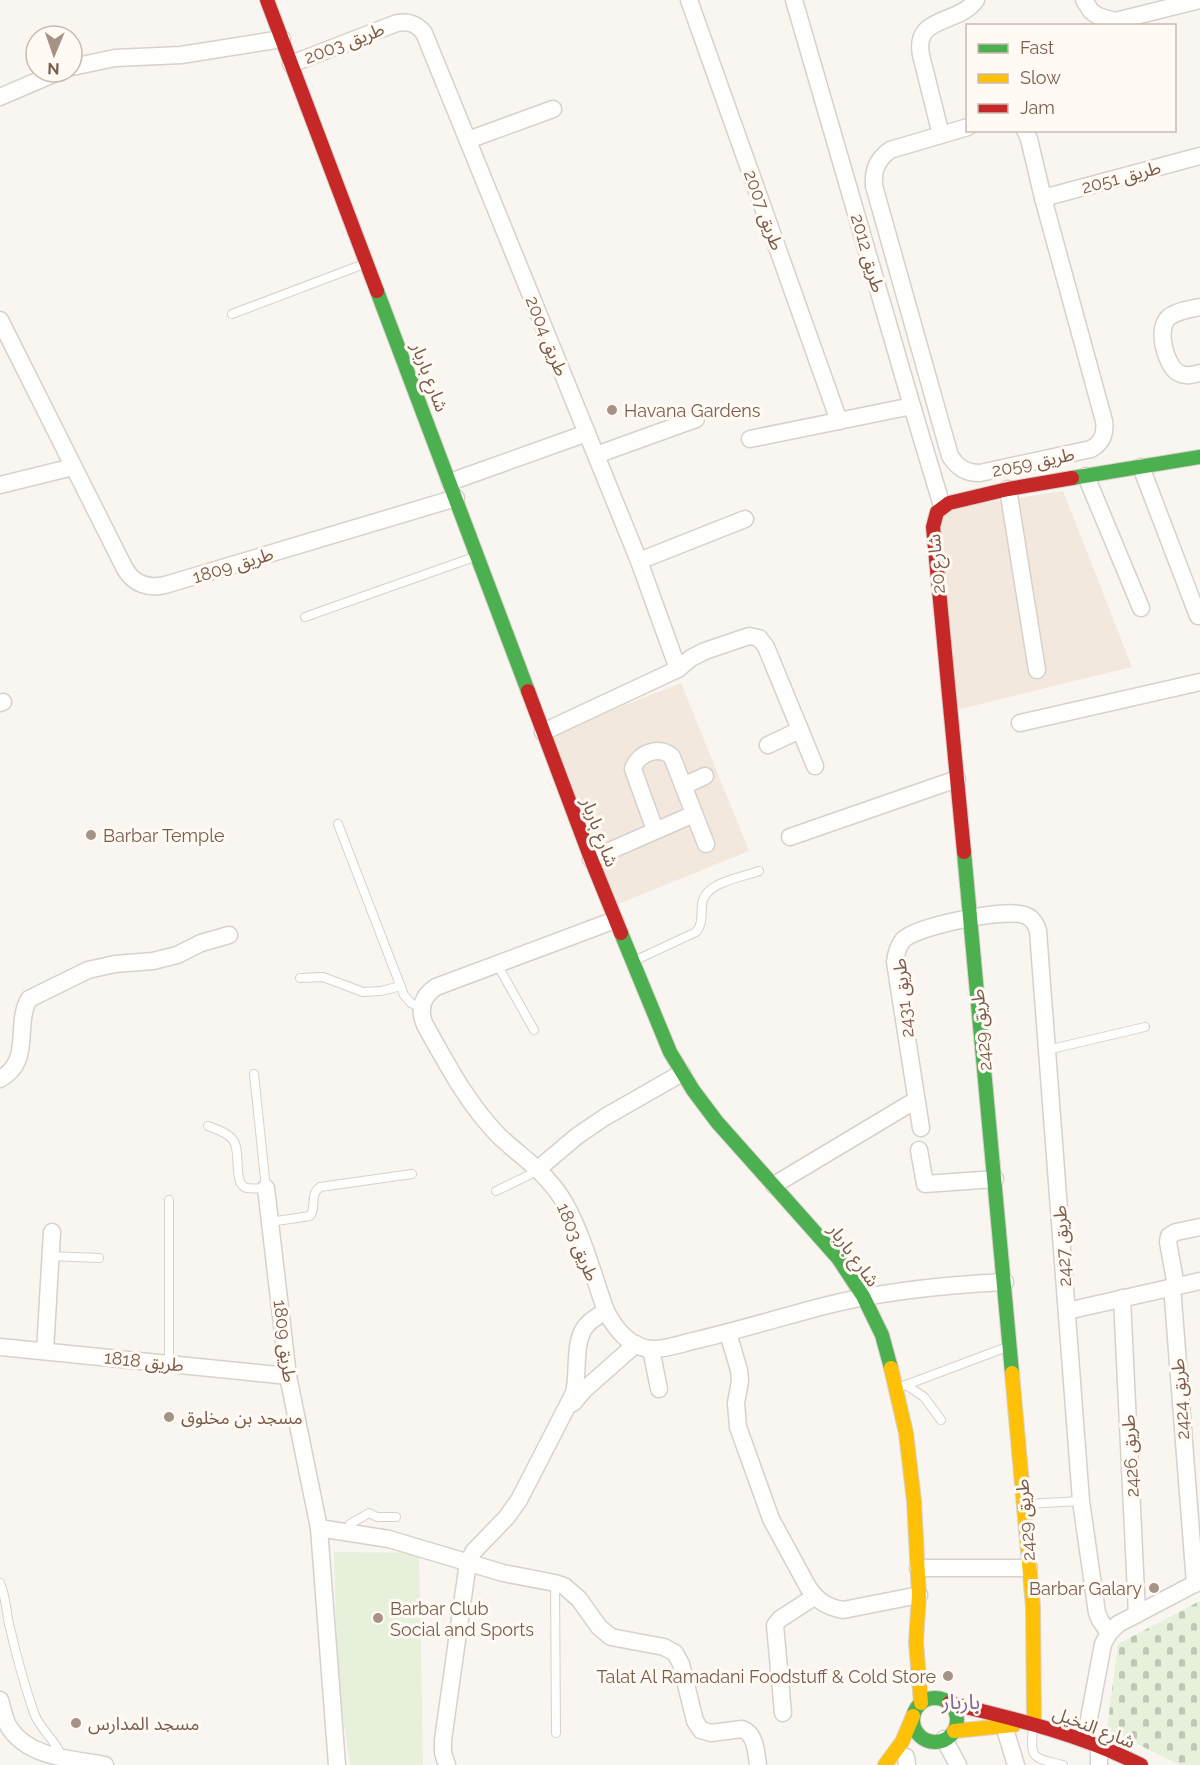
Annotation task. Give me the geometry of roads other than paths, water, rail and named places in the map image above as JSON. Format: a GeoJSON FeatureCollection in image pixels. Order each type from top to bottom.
{"type":"FeatureCollection","features":[{"type":"Feature","properties":{"kind":"street","name":"شارع باربار"},"geometry":{"type":"LineString","coordinates":[[267,0],[591,859],[663,1036],[682,1073],[717,1122],[838,1258],[863,1296],[882,1335],[901,1386],[915,1501],[919,1595],[916,1642],[921,1703]]}},
{"type":"Feature","properties":{"kind":"street","name":"طريق 2007"},"geometry":{"type":"LineString","coordinates":[[689,0],[839,421]]}},
{"type":"Feature","properties":{"kind":"street","name":"طريق 2012"},"geometry":{"type":"LineString","coordinates":[[795,0],[942,506]]}},
{"type":"Feature","properties":{"kind":"street"},"geometry":{"type":"LineString","coordinates":[[941,135],[919,47],[920,40],[929,27],[966,12],[976,0]]}},
{"type":"Feature","properties":{"kind":"street"},"geometry":{"type":"LineString","coordinates":[[1084,0],[1091,11],[1098,16],[1115,21],[1200,0]]}},
{"type":"Feature","properties":{"kind":"street","name":"طريق 2004"},"geometry":{"type":"LineString","coordinates":[[397,23],[409,22],[424,33],[639,561],[678,669]]}},
{"type":"Feature","properties":{"kind":"street","name":"طريق 2003"},"geometry":{"type":"LineString","coordinates":[[291,64],[397,23]]}},
{"type":"Feature","properties":{"kind":"street"},"geometry":{"type":"LineString","coordinates":[[84,64],[115,58],[181,55],[282,39]]}},
{"type":"Feature","properties":{"kind":"street"},"geometry":{"type":"LineString","coordinates":[[0,97],[30,84]]}},
{"type":"Feature","properties":{"kind":"street"},"geometry":{"type":"LineString","coordinates":[[468,140],[553,109]]}},
{"type":"Feature","properties":{"kind":"street","name":"طريق 2059"},"geometry":{"type":"LineString","coordinates":[[966,128],[890,150],[881,157],[873,175],[874,186],[950,456],[959,467],[972,473],[1091,450],[1100,442],[1105,432],[1104,421],[1026,132]]}},
{"type":"Feature","properties":{"kind":"street","name":"طريق 2051"},"geometry":{"type":"LineString","coordinates":[[1043,198],[1200,156]]}},
{"type":"Feature","properties":{"kind":"street"},"geometry":{"type":"LineString","coordinates":[[1200,307],[1170,316],[1164,324],[1162,334],[1169,362],[1176,370],[1185,375],[1200,373]]}},
{"type":"Feature","properties":{"kind":"street","name":"طريق 1809"},"geometry":{"type":"LineString","coordinates":[[0,320],[129,574],[139,583],[152,587],[165,585],[453,490],[587,433]]}},
{"type":"Feature","properties":{"kind":"street"},"geometry":{"type":"LineString","coordinates":[[750,439],[912,406]]}},
{"type":"Feature","properties":{"kind":"street"},"geometry":{"type":"LineString","coordinates":[[596,455],[696,418]]}},
{"type":"Feature","properties":{"kind":"street","name":"شارع 20"},"geometry":{"type":"LineString","coordinates":[[957,779],[933,527],[933,519],[937,512],[949,503],[1008,489],[1200,457]]}},
{"type":"Feature","properties":{"kind":"street"},"geometry":{"type":"LineString","coordinates":[[0,485],[73,467]]}},
{"type":"Feature","properties":{"kind":"street"},"geometry":{"type":"LineString","coordinates":[[1141,467],[1198,616]]}},
{"type":"Feature","properties":{"kind":"street"},"geometry":{"type":"LineString","coordinates":[[1086,476],[1141,608]]}},
{"type":"Feature","properties":{"kind":"street"},"geometry":{"type":"LineString","coordinates":[[1008,489],[1037,670]]}},
{"type":"Feature","properties":{"kind":"street"},"geometry":{"type":"LineString","coordinates":[[639,561],[745,519]]}},
{"type":"Feature","properties":{"kind":"street"},"geometry":{"type":"LineString","coordinates":[[543,732],[678,669],[691,658],[705,651],[748,636],[759,638],[766,647],[815,766]]}},
{"type":"Feature","properties":{"kind":"street"},"geometry":{"type":"LineString","coordinates":[[1020,723],[1200,682]]}},
{"type":"Feature","properties":{"kind":"street"},"geometry":{"type":"LineString","coordinates":[[768,745],[801,730]]}},
{"type":"Feature","properties":{"kind":"street"},"geometry":{"type":"LineString","coordinates":[[655,830],[633,769],[639,758],[656,751],[667,752],[672,757],[706,844]]}},
{"type":"Feature","properties":{"kind":"street"},"geometry":{"type":"LineString","coordinates":[[683,786],[705,776]]}},
{"type":"Feature","properties":{"kind":"street"},"geometry":{"type":"LineString","coordinates":[[789,837],[957,779]]}},
{"type":"Feature","properties":{"kind":"street","name":"طريق 2429"},"geometry":{"type":"LineString","coordinates":[[957,779],[1005,1282],[1033,1607],[1034,1723]]}},
{"type":"Feature","properties":{"kind":"street"},"geometry":{"type":"LineString","coordinates":[[591,859],[694,813]]}},
{"type":"Feature","properties":{"kind":"street","name":"طريق 2427"},"geometry":{"type":"LineString","coordinates":[[970,917],[1019,914],[1030,918],[1036,926],[1081,1501],[1097,1613],[1100,1620],[1113,1629]]}},
{"type":"Feature","properties":{"kind":"street","name":"طريق 2431"},"geometry":{"type":"LineString","coordinates":[[921,1128],[896,969],[896,954],[903,940],[909,936],[970,917]]}},
{"type":"Feature","properties":{"kind":"street"},"geometry":{"type":"LineString","coordinates":[[421,1008],[429,992],[436,987],[615,920]]}},
{"type":"Feature","properties":{"kind":"street"},"geometry":{"type":"LineString","coordinates":[[0,1079],[8,1074],[18,1057],[22,1044],[24,1007],[29,999],[88,970],[115,964],[153,961],[229,935]]}},
{"type":"Feature","properties":{"kind":"street","name":"طريق 1803"},"geometry":{"type":"LineString","coordinates":[[421,1008],[421,1017],[425,1025],[471,1104],[498,1134],[538,1168],[554,1187],[572,1218],[611,1322],[619,1332],[643,1347]]}},
{"type":"Feature","properties":{"kind":"street"},"geometry":{"type":"LineString","coordinates":[[538,1168],[577,1136],[605,1117],[682,1073]]}},
{"type":"Feature","properties":{"kind":"street"},"geometry":{"type":"LineString","coordinates":[[774,1185],[916,1100]]}},
{"type":"Feature","properties":{"kind":"street"},"geometry":{"type":"LineString","coordinates":[[919,1150],[925,1184],[995,1179]]}},
{"type":"Feature","properties":{"kind":"street","name":"طريق 1809"},"geometry":{"type":"LineString","coordinates":[[266,1188],[288,1376],[319,1528],[337,1765]]}},
{"type":"Feature","properties":{"kind":"street","name":"طريق 2424"},"geometry":{"type":"LineString","coordinates":[[1197,1583],[1174,1286],[1168,1242],[1169,1236],[1176,1232],[1200,1227]]}},
{"type":"Feature","properties":{"kind":"street"},"geometry":{"type":"LineString","coordinates":[[45,1351],[52,1232]]}},
{"type":"Feature","properties":{"kind":"street"},"geometry":{"type":"LineString","coordinates":[[1066,1311],[1200,1281]]}},
{"type":"Feature","properties":{"kind":"street"},"geometry":{"type":"LineString","coordinates":[[565,1413],[584,1390],[643,1347],[662,1348],[728,1333],[863,1296],[955,1284],[1005,1282]]}},
{"type":"Feature","properties":{"kind":"street","name":"طريق 2426"},"geometry":{"type":"LineString","coordinates":[[1122,1298],[1137,1614]]}},
{"type":"Feature","properties":{"kind":"street"},"geometry":{"type":"LineString","coordinates":[[447,1765],[443,1753],[443,1740],[468,1562],[482,1541],[513,1509],[565,1413],[576,1384],[581,1333],[586,1325],[606,1311]]}},
{"type":"Feature","properties":{"kind":"street"},"geometry":{"type":"LineString","coordinates":[[728,1333],[739,1370],[740,1381],[736,1403],[738,1427],[771,1519],[811,1592],[823,1604],[843,1610],[919,1595]]}},
{"type":"Feature","properties":{"kind":"street","name":"طريق 1818"},"geometry":{"type":"LineString","coordinates":[[0,1347],[288,1376]]}},
{"type":"Feature","properties":{"kind":"street"},"geometry":{"type":"LineString","coordinates":[[643,1347],[658,1389]]}},
{"type":"Feature","properties":{"kind":"street"},"geometry":{"type":"LineString","coordinates":[[319,1528],[389,1539],[519,1577],[555,1583],[572,1592],[605,1632],[619,1639],[664,1647],[675,1653],[681,1664],[697,1726],[711,1733],[747,1731],[753,1739],[759,1765]]}},
{"type":"Feature","properties":{"kind":"street"},"geometry":{"type":"LineString","coordinates":[[918,1568],[1029,1568]]}},
{"type":"Feature","properties":{"kind":"street"},"geometry":{"type":"LineString","coordinates":[[1099,1765],[1092,1742],[1101,1651],[1113,1629],[1197,1583]]}},
{"type":"Feature","properties":{"kind":"street"},"geometry":{"type":"LineString","coordinates":[[783,1713],[776,1624],[811,1592]]}},
{"type":"Feature","properties":{"kind":"street","name":"شارع باربار"},"geometry":{"type":"LineString","coordinates":[[916,1642],[945,1701]]}},
{"type":"Feature","properties":{"kind":"street"},"geometry":{"type":"LineString","coordinates":[[885,1765],[907,1733],[915,1711],[921,1703],[935,1698],[953,1707],[957,1719],[943,1737]]}},
{"type":"Feature","properties":{"kind":"street"},"geometry":{"type":"LineString","coordinates":[[0,1700],[9,1728],[22,1742],[38,1751],[105,1765]]}},
{"type":"Feature","properties":{"kind":"street","name":"شارع النخيل"},"geometry":{"type":"LineString","coordinates":[[945,1701],[1034,1723],[1092,1742],[1115,1759],[1141,1765]]}},
{"type":"Feature","properties":{"kind":"street"},"geometry":{"type":"LineString","coordinates":[[913,1716],[913,1723],[920,1735],[943,1737]]}},
{"type":"Feature","properties":{"kind":"street","name":"شارع النخيل"},"geometry":{"type":"LineString","coordinates":[[902,1762],[943,1737],[1034,1723]]}},
{"type":"Feature","properties":{"kind":"street"},"geometry":{"type":"LineString","coordinates":[[1004,1726],[1016,1765]]}},
{"type":"Feature","properties":{"kind":"street"},"geometry":{"type":"LineString","coordinates":[[943,1737],[958,1765]]}},
{"type":"Feature","properties":{"kind":"lane"},"geometry":{"type":"LineString","coordinates":[[232,314],[367,263]]}},
{"type":"Feature","properties":{"kind":"lane"},"geometry":{"type":"LineString","coordinates":[[305,616],[477,556]]}},
{"type":"Feature","properties":{"kind":"lane","name":"طريق 1803"},"geometry":{"type":"LineString","coordinates":[[338,824],[401,986],[407,999],[421,1008]]}},
{"type":"Feature","properties":{"kind":"lane"},"geometry":{"type":"LineString","coordinates":[[632,962],[696,932],[701,924],[702,904],[705,896],[714,886],[759,872]]}},
{"type":"Feature","properties":{"kind":"lane"},"geometry":{"type":"LineString","coordinates":[[497,964],[534,1030]]}},
{"type":"Feature","properties":{"kind":"lane"},"geometry":{"type":"LineString","coordinates":[[300,978],[323,977],[363,992],[381,991],[401,986]]}},
{"type":"Feature","properties":{"kind":"lane"},"geometry":{"type":"LineString","coordinates":[[1047,1050],[1145,1027]]}},
{"type":"Feature","properties":{"kind":"lane"},"geometry":{"type":"LineString","coordinates":[[208,1126],[230,1136],[237,1145],[239,1180],[242,1185],[247,1188],[266,1188],[254,1074]]}},
{"type":"Feature","properties":{"kind":"lane"},"geometry":{"type":"LineString","coordinates":[[496,1191],[529,1175],[538,1168]]}},
{"type":"Feature","properties":{"kind":"lane"},"geometry":{"type":"LineString","coordinates":[[270,1222],[310,1216],[313,1211],[314,1193],[320,1187],[412,1174]]}},
{"type":"Feature","properties":{"kind":"lane"},"geometry":{"type":"LineString","coordinates":[[169,1200],[169,1364]]}},
{"type":"Feature","properties":{"kind":"lane"},"geometry":{"type":"LineString","coordinates":[[50,1257],[99,1258]]}},
{"type":"Feature","properties":{"kind":"lane"},"geometry":{"type":"LineString","coordinates":[[901,1386],[1010,1346]]}},
{"type":"Feature","properties":{"kind":"lane"},"geometry":{"type":"LineString","coordinates":[[901,1386],[924,1397],[941,1420]]}},
{"type":"Feature","properties":{"kind":"lane"},"geometry":{"type":"LineString","coordinates":[[1023,1504],[1081,1501]]}},
{"type":"Feature","properties":{"kind":"lane"},"geometry":{"type":"LineString","coordinates":[[347,1533],[350,1524],[369,1513],[380,1517],[396,1517]]}},
{"type":"Feature","properties":{"kind":"lane"},"geometry":{"type":"LineString","coordinates":[[0,1583],[34,1713],[42,1729],[59,1748],[60,1756]]}},
{"type":"Feature","properties":{"kind":"lane"},"geometry":{"type":"LineString","coordinates":[[555,1583],[556,1733]]}},
{"type":"Feature","properties":{"kind":"lane"},"geometry":{"type":"LineString","coordinates":[[1034,1723],[1031,1747],[1034,1755],[1063,1765]]}},
{"type":"Feature","properties":{"kind":"place","name":"Havana Gardens"},"geometry":{"type":"Point","coordinates":[612,410]}},
{"type":"Feature","properties":{"kind":"place","name":"Barbar Temple"},"geometry":{"type":"Point","coordinates":[91,835]}},
{"type":"Feature","properties":{"kind":"place","name":"مسجد بن مخلوق"},"geometry":{"type":"Point","coordinates":[169,1417]}},
{"type":"Feature","properties":{"kind":"place","name":"Barbar Galary"},"geometry":{"type":"Point","coordinates":[1154,1588]}},
{"type":"Feature","properties":{"kind":"place","name":"Barbar Club Social and Sports"},"geometry":{"type":"Point","coordinates":[378,1618]}},
{"type":"Feature","properties":{"kind":"place","name":"Talat Al Ramadani Foodstuff & Cold Store"},"geometry":{"type":"Point","coordinates":[948,1676]}},
{"type":"Feature","properties":{"kind":"place","name":"مسجد المدارس"},"geometry":{"type":"Point","coordinates":[76,1723]}},
{"type":"Feature","properties":{"kind":"district","name":"باربار"},"geometry":{"type":"Point","coordinates":[961,1701]}}]}
